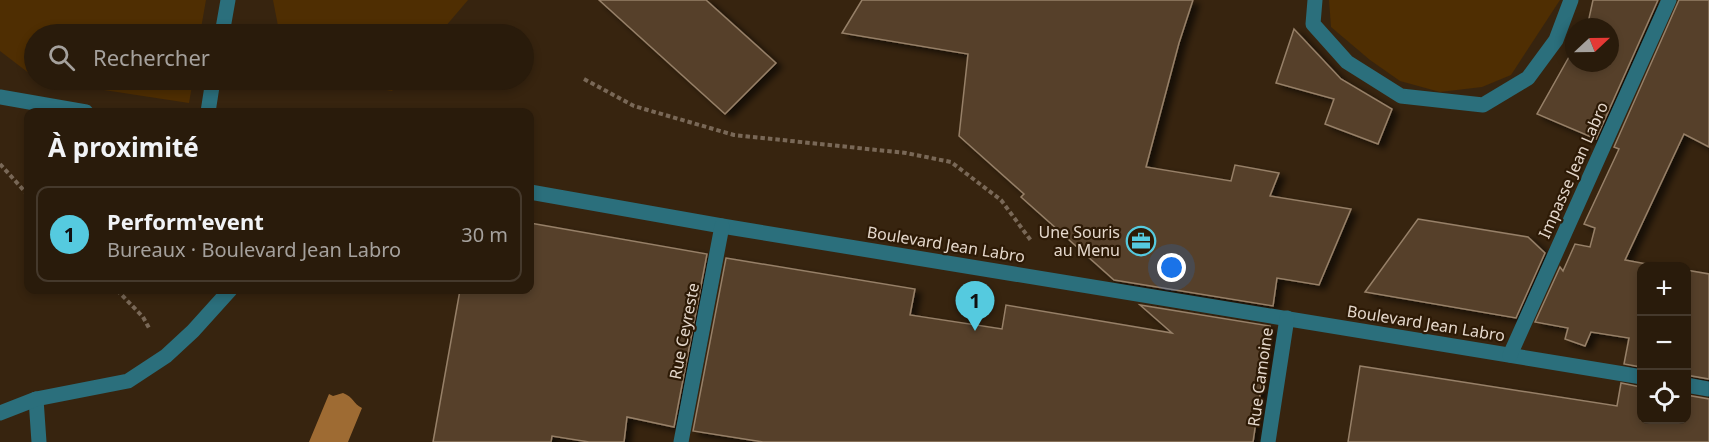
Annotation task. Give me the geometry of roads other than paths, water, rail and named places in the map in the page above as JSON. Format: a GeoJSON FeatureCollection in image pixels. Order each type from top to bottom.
{"type":"FeatureCollection","features":[{"type":"Feature","properties":{"kind":"street"},"geometry":{"type":"LineString","coordinates":[[224,24],[228,0]]}},
{"type":"Feature","properties":{"kind":"street"},"geometry":{"type":"LineString","coordinates":[[1315,0],[1313,24],[1340,55],[1347,62],[1401,96],[1483,105],[1528,78],[1556,40],[1571,0]]}},
{"type":"Feature","properties":{"kind":"street","name":"Impasse Jean Labro"},"geometry":{"type":"LineString","coordinates":[[1510,356],[1670,0]]}},
{"type":"Feature","properties":{"kind":"street"},"geometry":{"type":"LineString","coordinates":[[209,108],[211,90]]}},
{"type":"Feature","properties":{"kind":"street"},"geometry":{"type":"LineString","coordinates":[[0,97],[63,108]]}},
{"type":"Feature","properties":{"kind":"street","name":"Boulevard Jean Labro"},"geometry":{"type":"LineString","coordinates":[[534,193],[722,226],[1637,376]]}},
{"type":"Feature","properties":{"kind":"street","name":"Rue Ceyreste"},"geometry":{"type":"LineString","coordinates":[[681,442],[722,226]]}},
{"type":"Feature","properties":{"kind":"street"},"geometry":{"type":"LineString","coordinates":[[0,414],[36,399],[129,381],[166,356],[193,331],[226,294]]}},
{"type":"Feature","properties":{"kind":"street","name":"Rue Camoine"},"geometry":{"type":"LineString","coordinates":[[1268,442],[1287,318]]}},
{"type":"Feature","properties":{"kind":"street"},"geometry":{"type":"LineString","coordinates":[[1691,386],[1709,389]]}},
{"type":"Feature","properties":{"kind":"street"},"geometry":{"type":"LineString","coordinates":[[36,399],[39,442]]}},
{"type":"Feature","properties":{"kind":"place","name":"Une Souris au Menu"},"geometry":{"type":"Point","coordinates":[1141,241]}},
{"type":"Feature","properties":{"kind":"place","name":"Perform'event"},"geometry":{"type":"Point","coordinates":[975,331]}}]}
